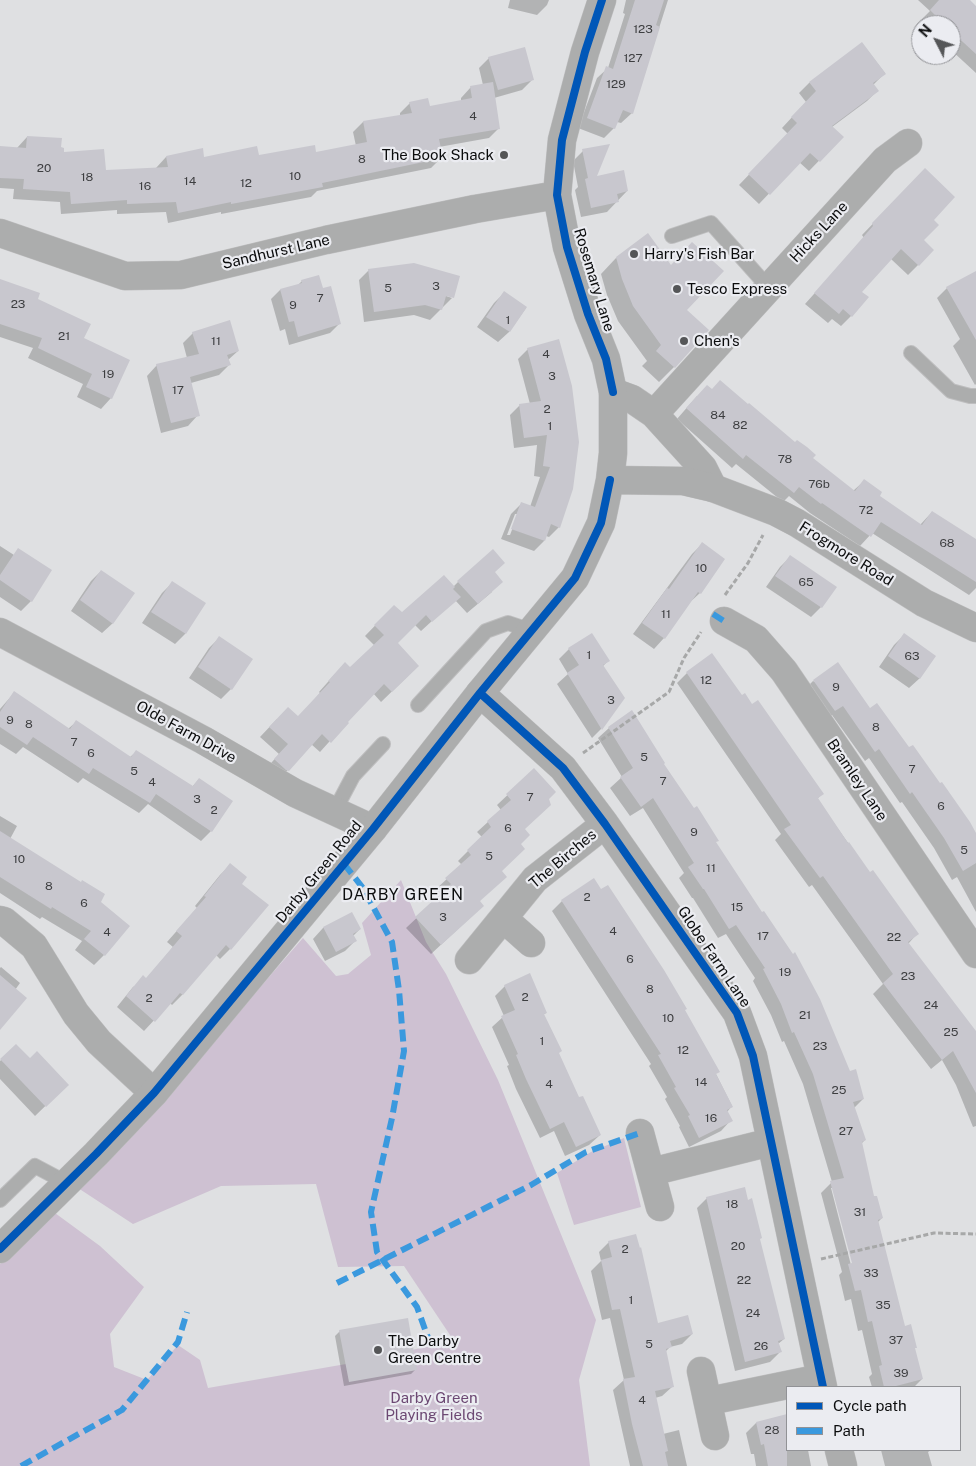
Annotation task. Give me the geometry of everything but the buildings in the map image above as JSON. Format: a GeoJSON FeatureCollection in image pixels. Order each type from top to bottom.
{"type":"FeatureCollection","features":[{"type":"Feature","properties":{"kind":"street","name":"Rosemary Lane"},"geometry":{"type":"LineString","coordinates":[[602,0],[583,60],[562,140],[557,195],[567,247],[588,314],[606,359],[613,392]]}},
{"type":"Feature","properties":{"kind":"street","name":"Hicks Lane"},"geometry":{"type":"LineString","coordinates":[[654,414],[885,160],[908,143]]}},
{"type":"Feature","properties":{"kind":"street","name":"Sandhurst Lane"},"geometry":{"type":"LineString","coordinates":[[0,233],[125,276],[181,275],[326,240],[475,209],[557,195]]}},
{"type":"Feature","properties":{"kind":"street"},"geometry":{"type":"LineString","coordinates":[[613,392],[632,399],[654,414],[702,468],[713,488]]}},
{"type":"Feature","properties":{"kind":"street","name":"Darby Green Road"},"geometry":{"type":"LineString","coordinates":[[0,1249],[154,1093],[373,829],[480,693],[575,578],[601,523],[610,480],[613,453],[613,392]]}},
{"type":"Feature","properties":{"kind":"street","name":"Frogmore Road"},"geometry":{"type":"LineString","coordinates":[[610,480],[683,481],[713,488],[776,512],[798,523],[924,603],[976,628]]}},
{"type":"Feature","properties":{"kind":"street","name":"Bramley Lane"},"geometry":{"type":"LineString","coordinates":[[717,616],[756,639],[784,671],[976,954]]}},
{"type":"Feature","properties":{"kind":"street","name":"Olde Farm Drive"},"geometry":{"type":"LineString","coordinates":[[0,632],[203,740],[295,793],[373,829]]}},
{"type":"Feature","properties":{"kind":"street","name":"Globe Farm Lane"},"geometry":{"type":"LineString","coordinates":[[480,693],[562,768],[605,824],[737,1013],[753,1056],[822,1383]]}},
{"type":"Feature","properties":{"kind":"street","name":"The Birches"},"geometry":{"type":"LineString","coordinates":[[469,960],[535,879],[605,824]]}},
{"type":"Feature","properties":{"kind":"street"},"geometry":{"type":"LineString","coordinates":[[504,919],[531,943]]}},
{"type":"Feature","properties":{"kind":"street"},"geometry":{"type":"LineString","coordinates":[[0,920],[4,921],[34,946],[76,1014],[99,1042],[154,1093]]}},
{"type":"Feature","properties":{"kind":"street"},"geometry":{"type":"LineString","coordinates":[[640,1133],[660,1207]]}},
{"type":"Feature","properties":{"kind":"street"},"geometry":{"type":"LineString","coordinates":[[651,1172],[770,1142]]}},
{"type":"Feature","properties":{"kind":"street"},"geometry":{"type":"LineString","coordinates":[[701,1371],[715,1436]]}},
{"type":"Feature","properties":{"kind":"street"},"geometry":{"type":"LineString","coordinates":[[803,1386],[822,1383]]}},
{"type":"Feature","properties":{"kind":"street"},"geometry":{"type":"LineString","coordinates":[[708,1401],[786,1389]]}},
{"type":"Feature","properties":{"kind":"street"},"geometry":{"type":"LineString","coordinates":[[839,1451],[843,1466]]}},
{"type":"Feature","properties":{"kind":"lane"},"geometry":{"type":"LineString","coordinates":[[672,236],[712,223],[768,287]]}},
{"type":"Feature","properties":{"kind":"lane"},"geometry":{"type":"LineString","coordinates":[[911,353],[951,391],[976,396]]}},
{"type":"Feature","properties":{"kind":"lane"},"geometry":{"type":"LineString","coordinates":[[418,705],[486,631],[508,623],[532,631]]}},
{"type":"Feature","properties":{"kind":"lane","name":"Darby Green Road"},"geometry":{"type":"LineString","coordinates":[[334,812],[353,776],[383,744]]}},
{"type":"Feature","properties":{"kind":"lane"},"geometry":{"type":"LineString","coordinates":[[0,1200],[35,1166],[67,1183]]}},
{"type":"Feature","properties":{"kind":"path"},"geometry":{"type":"LineString","coordinates":[[562,768],[669,692],[684,658],[717,616],[776,512]]}},
{"type":"Feature","properties":{"kind":"path"},"geometry":{"type":"LineString","coordinates":[[796,1264],[934,1233],[976,1234]]}},
{"type":"Feature","properties":{"kind":"green space","name":"Darby Green Playing Fields"},"geometry":{"type":"Polygon","coordinates":[[[401,880],[426,942],[446,974],[498,1080],[596,1320],[579,1380],[590,1466],[0,1466],[0,1264],[55,1213],[100,1246],[144,1287],[110,1334],[114,1367],[147,1380],[178,1345],[200,1360],[208,1388],[346,1364],[454,1341],[404,1266],[338,1267],[316,1184],[221,1186],[133,1224],[78,1188],[145,1119],[303,938],[336,976],[348,974],[371,955],[362,923],[401,880]]]}},
{"type":"Feature","properties":{"kind":"green space"},"geometry":{"type":"Polygon","coordinates":[[[624,1138],[641,1207],[574,1225],[557,1173],[591,1152],[624,1138]]]}},
{"type":"Feature","properties":{"kind":"marked path"},"geometry":{"type":"LineString","coordinates":[[713,614],[724,621]]}},
{"type":"Feature","properties":{"kind":"marked path"},"geometry":{"type":"LineString","coordinates":[[344,864],[363,888],[392,942],[399,990],[404,1051],[392,1118],[371,1212],[377,1252],[417,1307],[431,1346]]}},
{"type":"Feature","properties":{"kind":"marked path"},"geometry":{"type":"LineString","coordinates":[[337,1283],[531,1185],[586,1152],[640,1133]]}},
{"type":"Feature","properties":{"kind":"marked path"},"geometry":{"type":"LineString","coordinates":[[21,1466],[122,1410],[178,1342],[187,1312]]}},
{"type":"Feature","properties":{"kind":"cycle path"},"geometry":{"type":"LineString","coordinates":[[602,0],[585,52],[562,140],[557,195],[567,247],[588,314],[606,359],[613,392]]}},
{"type":"Feature","properties":{"kind":"cycle path"},"geometry":{"type":"LineString","coordinates":[[0,1249],[96,1154],[154,1093],[373,829],[480,693],[575,578],[601,523],[610,480]]}},
{"type":"Feature","properties":{"kind":"cycle path"},"geometry":{"type":"LineString","coordinates":[[480,693],[563,768],[605,824],[737,1013],[753,1056],[823,1386]]}},
{"type":"Feature","properties":{"kind":"place","name":"The Book Shack"},"geometry":{"type":"Point","coordinates":[504,155]}},
{"type":"Feature","properties":{"kind":"place","name":"Harry's Fish Bar"},"geometry":{"type":"Point","coordinates":[634,254]}},
{"type":"Feature","properties":{"kind":"place","name":"Tesco Express"},"geometry":{"type":"Point","coordinates":[677,289]}},
{"type":"Feature","properties":{"kind":"place","name":"Chen's"},"geometry":{"type":"Point","coordinates":[684,341]}},
{"type":"Feature","properties":{"kind":"place","name":"The Darby Green Centre"},"geometry":{"type":"Point","coordinates":[378,1350]}},
{"type":"Feature","properties":{"kind":"district","name":"DARBY GREEN"},"geometry":{"type":"Point","coordinates":[403,895]}}]}
